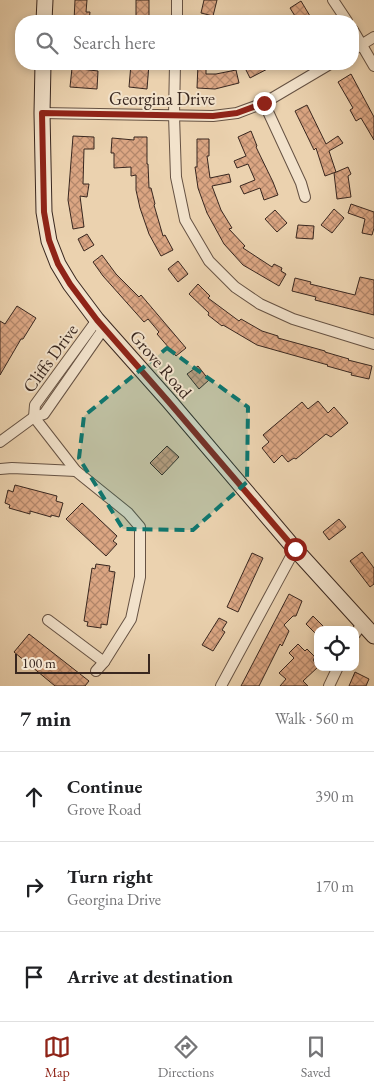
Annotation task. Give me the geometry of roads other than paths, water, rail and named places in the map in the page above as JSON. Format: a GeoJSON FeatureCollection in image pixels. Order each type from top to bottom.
{"type":"FeatureCollection","features":[{"type":"Feature","properties":{"kind":"main road"},"geometry":{"type":"LineString","coordinates":[[44,0],[44,15]]}},
{"type":"Feature","properties":{"kind":"main road","name":"Grove Road"},"geometry":{"type":"LineString","coordinates":[[44,70],[42,113],[44,212],[49,240],[58,264],[70,284],[101,324],[295,549],[356,626]]}},
{"type":"Feature","properties":{"kind":"main road","name":"Grove Road"},"geometry":{"type":"LineString","coordinates":[[359,629],[374,636]]}},
{"type":"Feature","properties":{"kind":"street"},"geometry":{"type":"LineString","coordinates":[[177,0],[177,15]]}},
{"type":"Feature","properties":{"kind":"street"},"geometry":{"type":"LineString","coordinates":[[333,0],[343,15]]}},
{"type":"Feature","properties":{"kind":"street"},"geometry":{"type":"LineString","coordinates":[[359,46],[374,37]]}},
{"type":"Feature","properties":{"kind":"street"},"geometry":{"type":"LineString","coordinates":[[359,49],[374,66]]}},
{"type":"Feature","properties":{"kind":"street"},"geometry":{"type":"LineString","coordinates":[[175,70],[176,177],[180,200],[186,220],[209,261],[235,287],[260,304],[293,319],[374,344]]}},
{"type":"Feature","properties":{"kind":"street","name":"Georgina Drive"},"geometry":{"type":"LineString","coordinates":[[42,113],[213,116],[237,113],[264,103],[320,70]]}},
{"type":"Feature","properties":{"kind":"street"},"geometry":{"type":"LineString","coordinates":[[264,103],[301,183],[305,197]]}},
{"type":"Feature","properties":{"kind":"street","name":"Cliffs Drive"},"geometry":{"type":"LineString","coordinates":[[0,442],[34,417],[35,405],[101,324]]}},
{"type":"Feature","properties":{"kind":"street"},"geometry":{"type":"LineString","coordinates":[[34,417],[76,471],[128,513],[140,527],[140,577],[131,619],[104,662],[96,670]]}},
{"type":"Feature","properties":{"kind":"street"},"geometry":{"type":"LineString","coordinates":[[0,469],[76,471]]}},
{"type":"Feature","properties":{"kind":"street"},"geometry":{"type":"LineString","coordinates":[[222,686],[295,549]]}},
{"type":"Feature","properties":{"kind":"street"},"geometry":{"type":"LineString","coordinates":[[48,620],[104,662]]}},
{"type":"Feature","properties":{"kind":"street"},"geometry":{"type":"LineString","coordinates":[[329,686],[336,671]]}}]}
